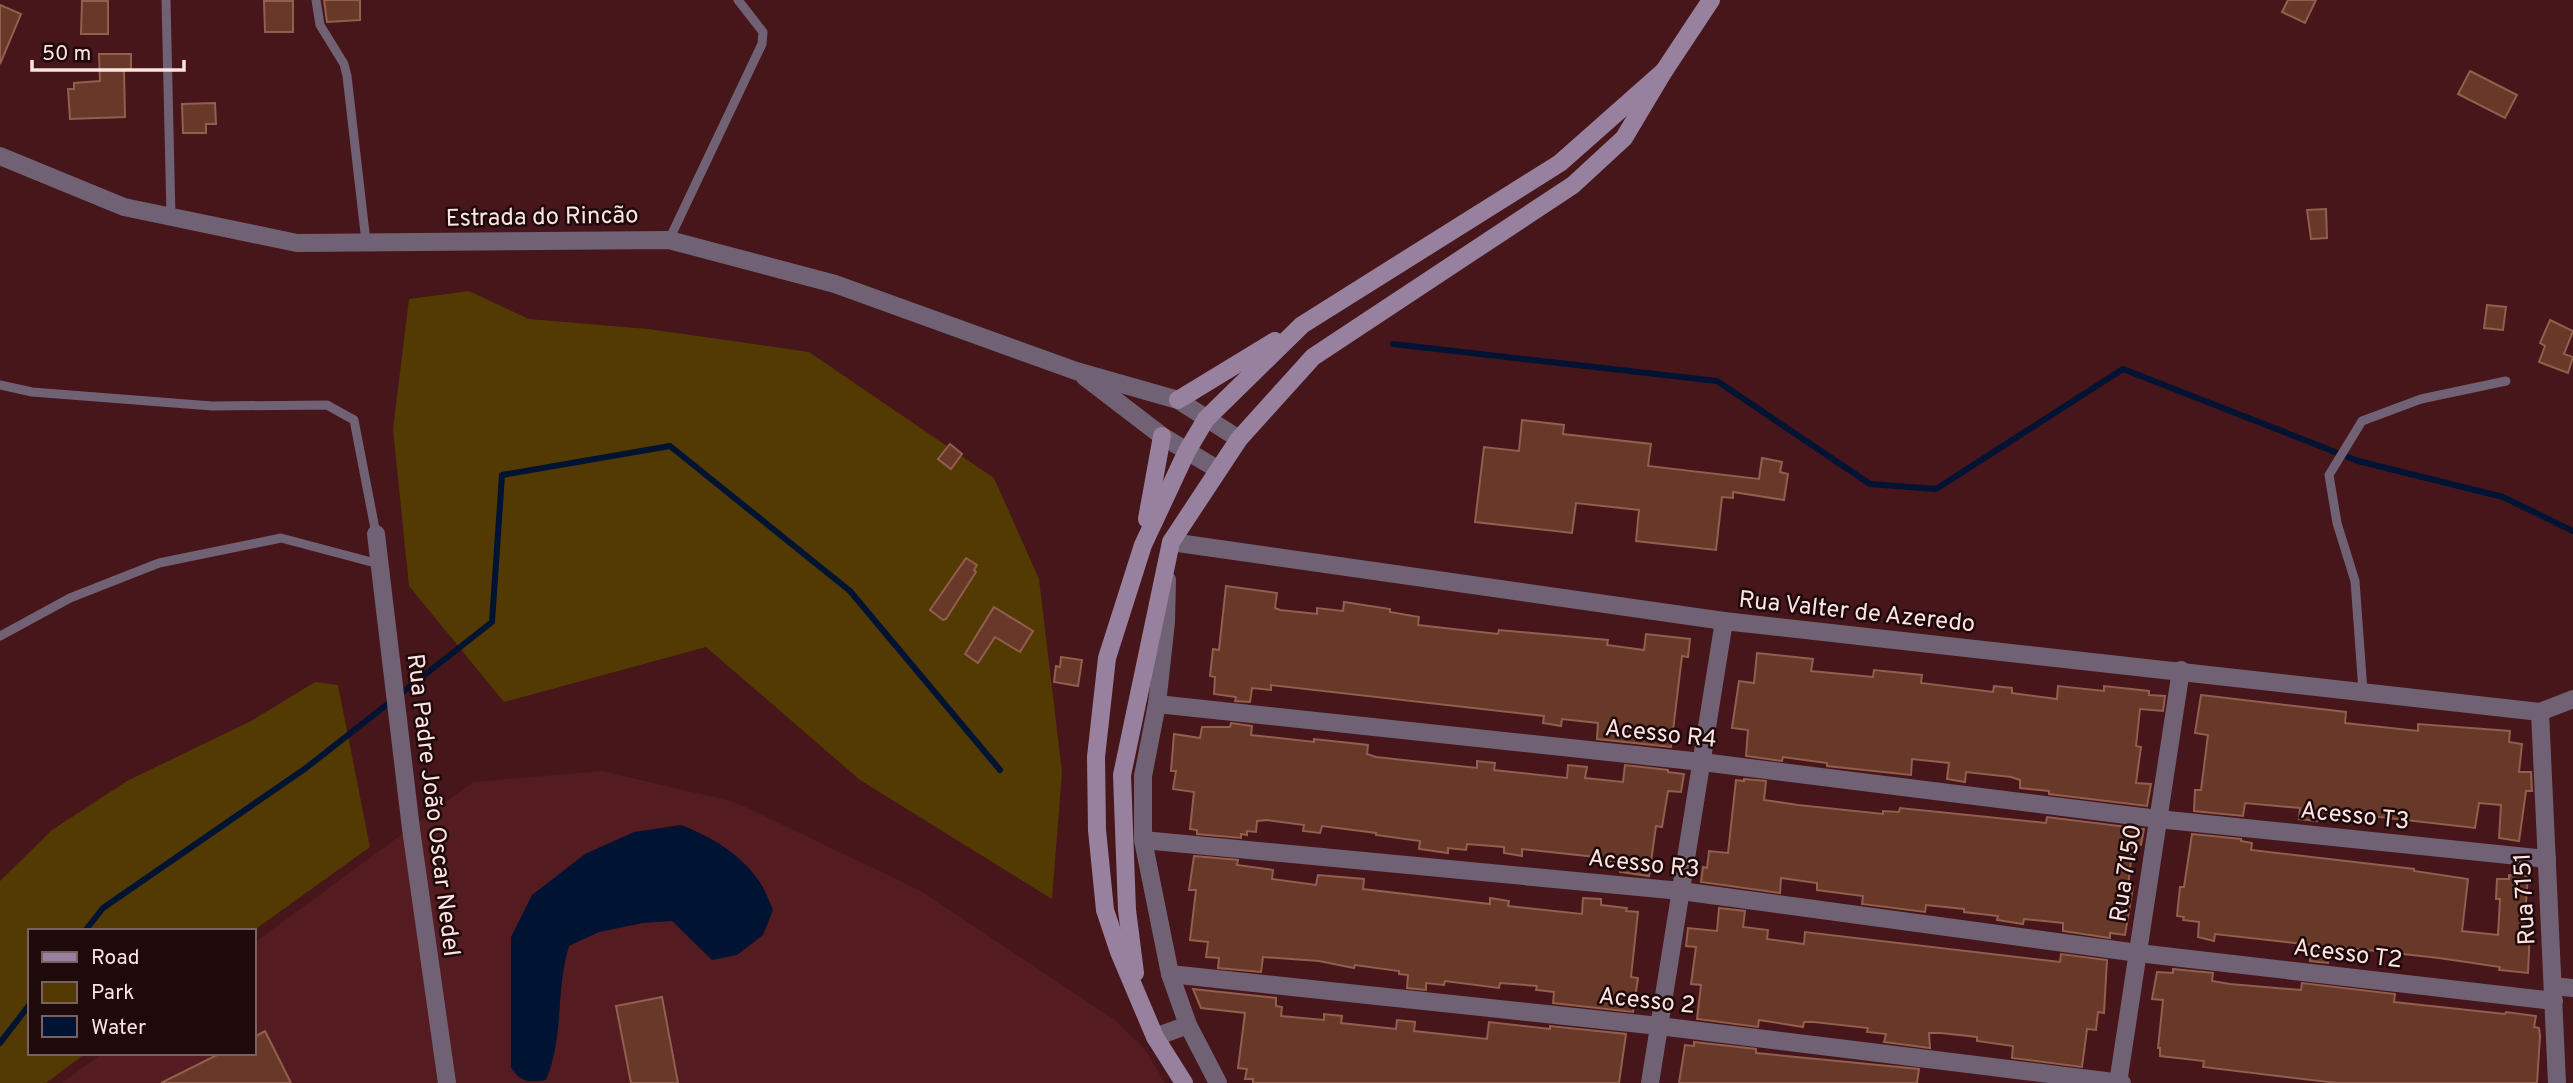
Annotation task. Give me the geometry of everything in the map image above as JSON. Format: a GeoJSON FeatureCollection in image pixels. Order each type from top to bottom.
{"type":"FeatureCollection","features":[{"type":"Feature","properties":{"kind":"main road"},"geometry":{"type":"LineString","coordinates":[[1139,997],[1128,910],[1122,775],[1169,548],[1217,469],[1239,439],[1312,357],[1573,186],[1623,138],[1711,0]]}},
{"type":"Feature","properties":{"kind":"main road"},"geometry":{"type":"LineString","coordinates":[[1178,400],[1303,325],[1560,163],[1664,71]]}},
{"type":"Feature","properties":{"kind":"main road"},"geometry":{"type":"LineString","coordinates":[[1184,1083],[1155,1037],[1119,952],[1105,910],[1097,830],[1096,757],[1107,658],[1143,545],[1187,451],[1206,418],[1303,325]]}},
{"type":"Feature","properties":{"kind":"main road"},"geometry":{"type":"LineString","coordinates":[[1143,545],[1162,436]]}},
{"type":"Feature","properties":{"kind":"street","name":"Estrada do Rincão"},"geometry":{"type":"LineString","coordinates":[[0,156],[124,207],[296,243],[669,240],[835,284],[1076,371],[1178,400],[1239,439]]}},
{"type":"Feature","properties":{"kind":"street","name":"Estrada do Rincão"},"geometry":{"type":"LineString","coordinates":[[1076,371],[1162,436],[1217,469]]}},
{"type":"Feature","properties":{"kind":"street","name":"Rua Padre João Oscar Nedel"},"geometry":{"type":"LineString","coordinates":[[376,534],[411,829],[447,1083]]}},
{"type":"Feature","properties":{"kind":"street","name":"Rua Valter de Azeredo"},"geometry":{"type":"LineString","coordinates":[[1169,548],[1724,621],[2540,712]]}},
{"type":"Feature","properties":{"kind":"street"},"geometry":{"type":"LineString","coordinates":[[1169,548],[1166,621],[1157,704],[1143,776],[1143,840],[1170,974],[1188,1025],[1218,1083]]}},
{"type":"Feature","properties":{"kind":"street"},"geometry":{"type":"LineString","coordinates":[[1650,1083],[1724,621]]}},
{"type":"Feature","properties":{"kind":"street","name":"Rua 7150"},"geometry":{"type":"LineString","coordinates":[[2119,1083],[2181,670]]}},
{"type":"Feature","properties":{"kind":"street"},"geometry":{"type":"LineString","coordinates":[[2540,712],[2573,699]]}},
{"type":"Feature","properties":{"kind":"street","name":"Acesso R4"},"geometry":{"type":"LineString","coordinates":[[1157,704],[1702,762],[2158,819]]}},
{"type":"Feature","properties":{"kind":"street","name":"Rua 7151"},"geometry":{"type":"LineString","coordinates":[[2540,712],[2557,1083]]}},
{"type":"Feature","properties":{"kind":"street"},"geometry":{"type":"LineString","coordinates":[[1122,775],[1143,776]]}},
{"type":"Feature","properties":{"kind":"street","name":"Acesso T3"},"geometry":{"type":"LineString","coordinates":[[2158,819],[2547,859]]}},
{"type":"Feature","properties":{"kind":"street","name":"Acesso R3"},"geometry":{"type":"LineString","coordinates":[[1143,840],[1681,891],[2137,953]]}},
{"type":"Feature","properties":{"kind":"street","name":"Acesso T2"},"geometry":{"type":"LineString","coordinates":[[2137,953],[2553,994],[2573,988]]}},
{"type":"Feature","properties":{"kind":"street","name":"Acesso 2"},"geometry":{"type":"LineString","coordinates":[[1170,974],[1659,1026],[2119,1083]]}},
{"type":"Feature","properties":{"kind":"street"},"geometry":{"type":"LineString","coordinates":[[1155,1037],[1188,1025]]}},
{"type":"Feature","properties":{"kind":"lane"},"geometry":{"type":"LineString","coordinates":[[166,0],[171,217]]}},
{"type":"Feature","properties":{"kind":"lane"},"geometry":{"type":"LineString","coordinates":[[316,0],[320,25],[344,64],[347,76],[366,242]]}},
{"type":"Feature","properties":{"kind":"lane"},"geometry":{"type":"LineString","coordinates":[[669,240],[762,44],[763,32],[738,0]]}},
{"type":"Feature","properties":{"kind":"lane"},"geometry":{"type":"LineString","coordinates":[[2363,691],[2355,581],[2337,523],[2329,474],[2362,421],[2421,399],[2506,381]]}},
{"type":"Feature","properties":{"kind":"lane"},"geometry":{"type":"LineString","coordinates":[[0,385],[32,392],[159,403],[212,406],[327,405],[354,420],[376,534]]}},
{"type":"Feature","properties":{"kind":"lane"},"geometry":{"type":"LineString","coordinates":[[0,636],[70,598],[159,563],[281,538],[379,565]]}},
{"type":"Feature","properties":{"kind":"shaded area"},"geometry":{"type":"Polygon","coordinates":[[[602,771],[735,802],[921,891],[1116,1021],[1145,1049],[1165,1083],[62,1083],[100,1055],[256,1055],[256,942],[473,782],[602,771]]]}},
{"type":"Feature","properties":{"kind":"green space"},"geometry":{"type":"Polygon","coordinates":[[[469,291],[529,319],[648,329],[809,352],[994,478],[1039,579],[1062,772],[1052,899],[860,780],[706,647],[504,702],[409,586],[393,429],[409,299],[469,291]]]}},
{"type":"Feature","properties":{"kind":"green space"},"geometry":{"type":"Polygon","coordinates":[[[315,682],[338,685],[370,847],[256,929],[28,929],[28,1055],[83,1055],[46,1083],[0,1083],[0,881],[52,830],[127,781],[251,721],[315,682]]]}},
{"type":"Feature","properties":{"kind":"water"},"geometry":{"type":"Polygon","coordinates":[[[681,825],[726,848],[754,874],[773,910],[763,935],[737,955],[712,960],[672,921],[643,923],[599,932],[569,946],[562,980],[556,1046],[546,1080],[530,1081],[521,1078],[511,1067],[511,937],[532,895],[585,854],[634,832],[681,825]]]}},
{"type":"Feature","properties":{"kind":"building"},"geometry":{"type":"Polygon","coordinates":[[[324,0],[360,0],[360,20],[327,22],[324,0]]]}},
{"type":"Feature","properties":{"kind":"building"},"geometry":{"type":"Polygon","coordinates":[[[2288,0],[2316,0],[2305,23],[2282,12],[2288,0]]]}},
{"type":"Feature","properties":{"kind":"building"},"geometry":{"type":"Polygon","coordinates":[[[82,1],[108,1],[108,34],[81,34],[82,1]]]}},
{"type":"Feature","properties":{"kind":"building"},"geometry":{"type":"Polygon","coordinates":[[[264,1],[293,1],[293,32],[265,32],[264,1]]]}},
{"type":"Feature","properties":{"kind":"building"},"geometry":{"type":"Polygon","coordinates":[[[0,5],[21,14],[0,64],[0,5]]]}},
{"type":"Feature","properties":{"kind":"building"},"geometry":{"type":"Polygon","coordinates":[[[99,54],[131,54],[131,69],[124,69],[125,117],[70,119],[68,89],[74,89],[74,83],[100,81],[99,54]]]}},
{"type":"Feature","properties":{"kind":"building"},"geometry":{"type":"Polygon","coordinates":[[[2470,71],[2517,95],[2505,118],[2458,94],[2470,71]]]}},
{"type":"Feature","properties":{"kind":"building"},"geometry":{"type":"Polygon","coordinates":[[[215,103],[216,124],[206,124],[206,133],[183,133],[182,104],[215,103]]]}},
{"type":"Feature","properties":{"kind":"building"},"geometry":{"type":"Polygon","coordinates":[[[2326,209],[2327,238],[2311,239],[2307,210],[2326,209]]]}},
{"type":"Feature","properties":{"kind":"building"},"geometry":{"type":"Polygon","coordinates":[[[2487,305],[2506,307],[2503,330],[2484,328],[2487,305]]]}},
{"type":"Feature","properties":{"kind":"building"},"geometry":{"type":"Polygon","coordinates":[[[2550,320],[2573,331],[2564,354],[2573,357],[2568,373],[2539,362],[2545,346],[2540,343],[2550,320]]]}},
{"type":"Feature","properties":{"kind":"building"},"geometry":{"type":"Polygon","coordinates":[[[1522,420],[1564,425],[1563,434],[1651,444],[1648,466],[1759,479],[1762,458],[1782,462],[1780,472],[1788,474],[1784,500],[1733,492],[1733,498],[1722,497],[1716,550],[1636,541],[1639,510],[1576,503],[1572,533],[1475,522],[1484,447],[1519,451],[1522,420]]]}},
{"type":"Feature","properties":{"kind":"building"},"geometry":{"type":"Polygon","coordinates":[[[950,444],[962,454],[951,469],[938,459],[950,444]]]}},
{"type":"Feature","properties":{"kind":"building"},"geometry":{"type":"Polygon","coordinates":[[[966,558],[977,565],[974,570],[976,572],[943,620],[930,610],[966,558]]]}},
{"type":"Feature","properties":{"kind":"building"},"geometry":{"type":"Polygon","coordinates":[[[1226,586],[1277,593],[1275,608],[1280,610],[1317,614],[1317,608],[1343,611],[1344,602],[1390,609],[1390,612],[1419,617],[1418,625],[1498,634],[1499,630],[1608,640],[1607,645],[1644,650],[1646,634],[1690,639],[1688,657],[1682,656],[1671,747],[1597,739],[1598,723],[1562,719],[1561,726],[1543,723],[1544,716],[1271,685],[1271,690],[1252,688],[1250,702],[1235,701],[1236,697],[1214,694],[1215,677],[1210,676],[1213,649],[1219,650],[1226,586]]]}},
{"type":"Feature","properties":{"kind":"building"},"geometry":{"type":"Polygon","coordinates":[[[994,607],[1033,631],[1020,652],[995,637],[978,663],[965,654],[994,607]]]}},
{"type":"Feature","properties":{"kind":"building"},"geometry":{"type":"Polygon","coordinates":[[[1757,653],[1813,659],[1811,671],[1873,677],[1874,670],[1922,675],[1921,683],[1993,692],[1994,686],[2012,688],[2012,693],[2057,699],[2058,686],[2104,691],[2104,686],[2149,691],[2149,695],[2165,696],[2163,711],[2140,709],[2136,746],[2141,747],[2136,783],[2151,784],[2147,806],[2020,788],[2020,780],[2011,777],[1966,772],[1965,782],[1947,779],[1949,763],[1912,759],[1911,775],[1827,766],[1827,763],[1783,757],[1782,761],[1746,756],[1748,730],[1732,728],[1739,681],[1754,683],[1757,653]]]}},
{"type":"Feature","properties":{"kind":"building"},"geometry":{"type":"Polygon","coordinates":[[[1061,657],[1082,660],[1078,686],[1054,682],[1056,666],[1060,667],[1061,657]]]}},
{"type":"Feature","properties":{"kind":"building"},"geometry":{"type":"Polygon","coordinates":[[[2201,695],[2346,712],[2345,723],[2418,731],[2418,724],[2510,731],[2509,742],[2522,744],[2519,772],[2531,772],[2532,791],[2526,791],[2519,841],[2499,838],[2501,805],[2479,803],[2475,828],[2318,812],[2317,821],[2299,819],[2300,808],[2245,803],[2243,816],[2194,811],[2195,790],[2201,790],[2208,735],[2195,733],[2201,695]]]}},
{"type":"Feature","properties":{"kind":"building"},"geometry":{"type":"Polygon","coordinates":[[[1231,723],[1252,726],[1251,735],[1368,745],[1367,754],[1376,757],[1477,768],[1477,761],[1495,763],[1494,770],[1567,778],[1568,765],[1587,767],[1585,778],[1623,782],[1625,765],[1684,774],[1681,792],[1668,791],[1662,827],[1656,826],[1649,876],[1620,872],[1621,863],[1596,860],[1596,857],[1522,849],[1522,856],[1504,853],[1504,847],[1467,844],[1466,850],[1448,848],[1448,853],[1419,849],[1420,841],[1322,826],[1320,833],[1303,831],[1304,825],[1267,820],[1257,821],[1256,832],[1247,831],[1247,835],[1241,834],[1241,838],[1197,834],[1197,830],[1190,829],[1194,792],[1173,789],[1176,771],[1171,771],[1174,734],[1200,738],[1202,727],[1230,727],[1231,723]]]}},
{"type":"Feature","properties":{"kind":"building"},"geometry":{"type":"Polygon","coordinates":[[[1736,780],[1766,781],[1764,800],[1798,805],[1883,814],[1883,811],[1899,812],[1900,808],[2046,823],[2047,817],[2144,829],[2141,845],[2133,844],[2128,887],[2133,887],[2125,935],[2110,933],[2110,938],[2063,931],[2063,923],[2024,919],[2023,924],[1997,920],[1998,916],[1964,912],[1964,909],[1926,905],[1925,912],[1862,904],[1863,896],[1817,890],[1817,883],[1781,878],[1780,893],[1701,882],[1703,867],[1707,868],[1709,851],[1728,853],[1736,780]]]}},
{"type":"Feature","properties":{"kind":"building"},"geometry":{"type":"Polygon","coordinates":[[[2192,834],[2241,839],[2252,843],[2251,850],[2414,869],[2468,879],[2462,931],[2498,935],[2500,899],[2496,899],[2497,879],[2509,879],[2509,875],[2528,876],[2524,927],[2530,928],[2528,973],[2439,958],[2330,946],[2328,963],[2310,961],[2312,945],[2215,934],[2214,941],[2198,937],[2199,922],[2183,920],[2184,917],[2177,916],[2180,887],[2184,887],[2192,834]]]}},
{"type":"Feature","properties":{"kind":"building"},"geometry":{"type":"Polygon","coordinates":[[[1194,856],[1238,860],[1237,865],[1273,870],[1272,879],[1316,885],[1318,875],[1364,879],[1363,889],[1490,904],[1490,898],[1509,901],[1508,906],[1582,914],[1583,898],[1601,899],[1601,905],[1627,908],[1626,911],[1638,912],[1631,977],[1638,978],[1633,1012],[1553,1003],[1554,992],[1536,990],[1537,986],[1500,983],[1499,988],[1445,981],[1444,985],[1426,983],[1426,990],[1407,988],[1408,975],[1399,974],[1399,971],[1355,965],[1354,968],[1319,961],[1263,957],[1261,972],[1218,968],[1219,958],[1206,957],[1208,942],[1190,940],[1196,890],[1189,890],[1194,856]]]}},
{"type":"Feature","properties":{"kind":"building"},"geometry":{"type":"Polygon","coordinates":[[[1719,908],[1745,911],[1743,927],[1768,930],[1767,939],[1804,944],[1805,932],[2060,962],[2061,954],[2107,960],[2104,1013],[2098,1012],[2096,1030],[2087,1029],[2082,1067],[2012,1058],[2013,1046],[1977,1041],[1977,1037],[1929,1033],[1930,1048],[1884,1042],[1886,1034],[1867,1032],[1868,1028],[1814,1022],[1804,1022],[1803,1027],[1759,1020],[1758,1027],[1697,1019],[1701,985],[1691,984],[1696,947],[1686,946],[1688,928],[1717,931],[1719,908]]]}},
{"type":"Feature","properties":{"kind":"building"},"geometry":{"type":"Polygon","coordinates":[[[2173,969],[2213,973],[2212,981],[2230,984],[2301,990],[2302,983],[2395,994],[2394,1002],[2536,1016],[2534,1027],[2539,1028],[2540,1036],[2537,1083],[2337,1083],[2203,1067],[2204,1061],[2160,1056],[2158,1048],[2163,1000],[2152,999],[2157,972],[2173,973],[2173,969]]]}},
{"type":"Feature","properties":{"kind":"building"},"geometry":{"type":"Polygon","coordinates":[[[1193,989],[1276,998],[1276,1006],[1282,1007],[1281,1016],[1324,1020],[1324,1014],[1342,1016],[1341,1023],[1396,1029],[1397,1020],[1415,1022],[1414,1031],[1487,1039],[1489,1022],[1626,1034],[1619,1083],[1253,1083],[1253,1079],[1245,1079],[1247,1069],[1238,1068],[1245,1013],[1201,1008],[1193,989]]]}},
{"type":"Feature","properties":{"kind":"building"},"geometry":{"type":"Polygon","coordinates":[[[662,997],[678,1083],[631,1083],[616,1006],[662,997]]]}},
{"type":"Feature","properties":{"kind":"building"},"geometry":{"type":"Polygon","coordinates":[[[265,1031],[291,1083],[161,1083],[217,1055],[256,1055],[256,1036],[265,1031]]]}},
{"type":"Feature","properties":{"kind":"building"},"geometry":{"type":"Polygon","coordinates":[[[1694,1042],[1756,1049],[1756,1053],[1919,1069],[1917,1083],[1679,1083],[1685,1045],[1694,1046],[1694,1042]]]}},
{"type":"Feature","properties":{"kind":"waterway"},"geometry":{"type":"LineString","coordinates":[[1393,344],[1717,381],[1870,484],[1936,489],[2123,369],[2358,461],[2503,497],[2573,531]]}},
{"type":"Feature","properties":{"kind":"waterway"},"geometry":{"type":"LineString","coordinates":[[87,929],[103,908],[306,768],[492,622],[502,475],[670,446],[850,591],[1000,770]]}},
{"type":"Feature","properties":{"kind":"waterway"},"geometry":{"type":"LineString","coordinates":[[0,1043],[28,1007]]}}]}
